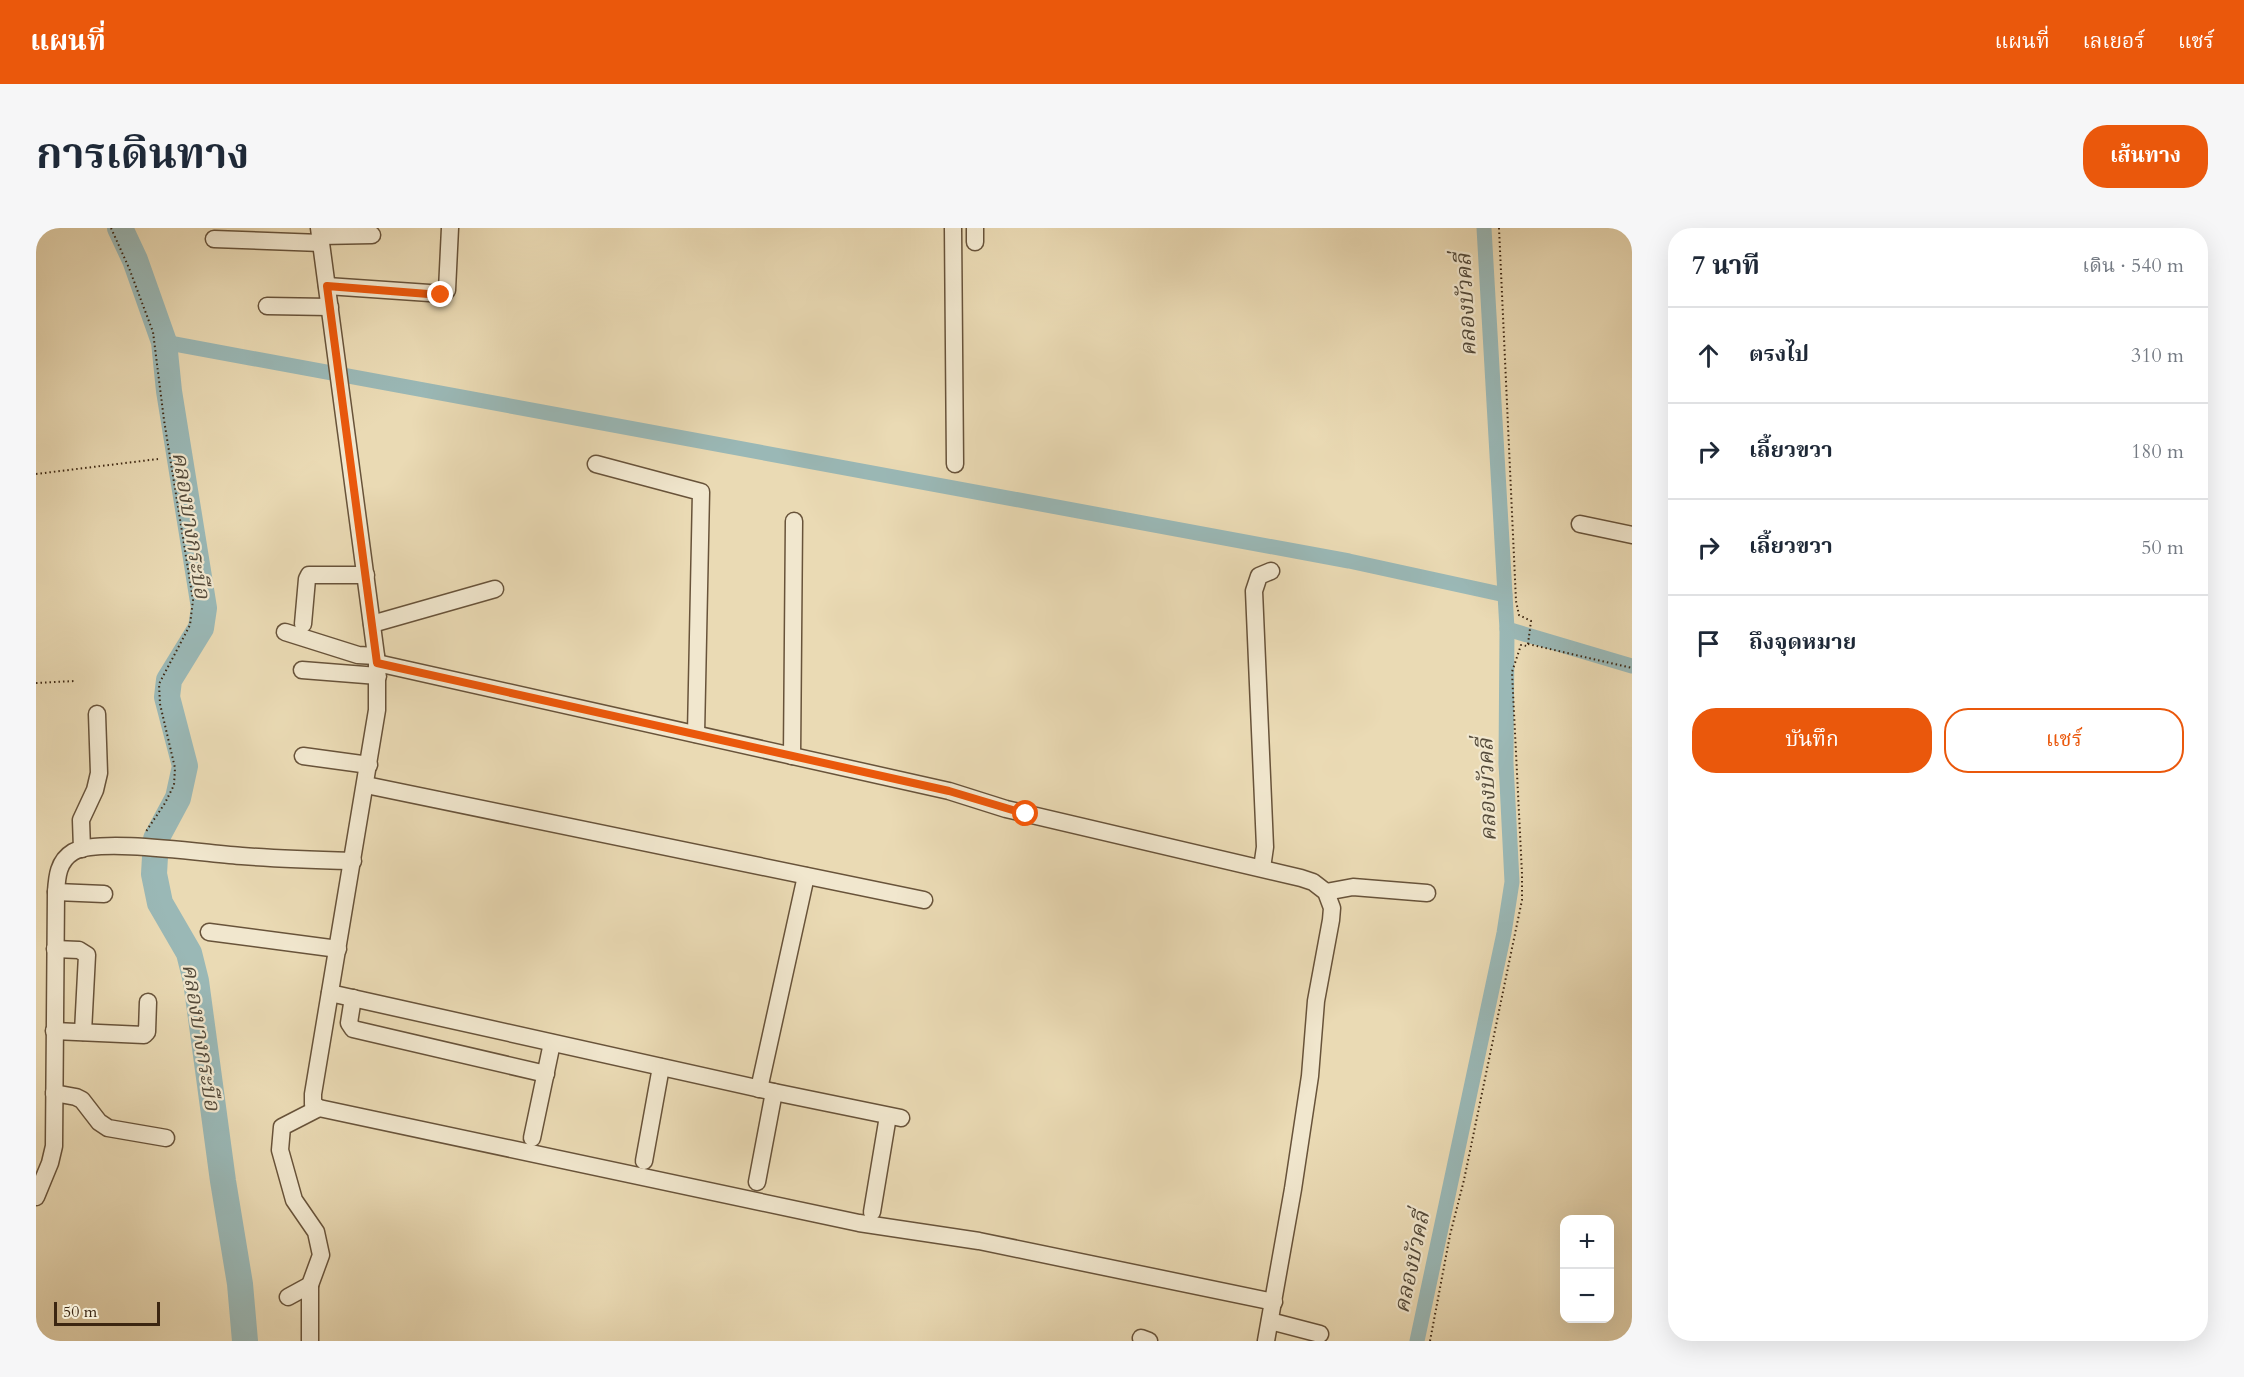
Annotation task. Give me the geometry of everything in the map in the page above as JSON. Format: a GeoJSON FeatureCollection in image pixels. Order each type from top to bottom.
{"type":"FeatureCollection","features":[{"type":"Feature","properties":{"kind":"street"},"geometry":{"type":"LineString","coordinates":[[327,286],[444,294],[447,290],[450,228]]}},
{"type":"Feature","properties":{"kind":"street"},"geometry":{"type":"LineString","coordinates":[[953,228],[955,464]]}},
{"type":"Feature","properties":{"kind":"street"},"geometry":{"type":"LineString","coordinates":[[214,239],[372,235]]}},
{"type":"Feature","properties":{"kind":"street"},"geometry":{"type":"LineString","coordinates":[[320,236],[377,665],[377,710],[313,1104],[319,1108],[859,1223],[980,1241],[1274,1302]]}},
{"type":"Feature","properties":{"kind":"street"},"geometry":{"type":"LineString","coordinates":[[267,306],[330,307]]}},
{"type":"Feature","properties":{"kind":"street"},"geometry":{"type":"LineString","coordinates":[[596,464],[701,492],[696,734]]}},
{"type":"Feature","properties":{"kind":"street"},"geometry":{"type":"LineString","coordinates":[[792,756],[794,521]]}},
{"type":"Feature","properties":{"kind":"street"},"geometry":{"type":"LineString","coordinates":[[1580,524],[1632,535]]}},
{"type":"Feature","properties":{"kind":"street"},"geometry":{"type":"LineString","coordinates":[[1262,868],[1265,847],[1254,591],[1258,576],[1271,571]]}},
{"type":"Feature","properties":{"kind":"street"},"geometry":{"type":"LineString","coordinates":[[303,624],[309,575],[366,575]]}},
{"type":"Feature","properties":{"kind":"street"},"geometry":{"type":"LineString","coordinates":[[372,624],[495,589]]}},
{"type":"Feature","properties":{"kind":"street"},"geometry":{"type":"LineString","coordinates":[[285,632],[358,655],[377,665],[949,791],[1026,814],[1262,868],[1313,882],[1326,892],[1332,908],[1331,920],[1316,1001],[1310,1076],[1266,1341]]}},
{"type":"Feature","properties":{"kind":"street"},"geometry":{"type":"LineString","coordinates":[[302,670],[377,665]]}},
{"type":"Feature","properties":{"kind":"street"},"geometry":{"type":"LineString","coordinates":[[82,849],[81,820],[95,790],[99,773],[97,714]]}},
{"type":"Feature","properties":{"kind":"street"},"geometry":{"type":"LineString","coordinates":[[303,756],[369,765]]}},
{"type":"Feature","properties":{"kind":"street"},"geometry":{"type":"LineString","coordinates":[[366,785],[924,900]]}},
{"type":"Feature","properties":{"kind":"street"},"geometry":{"type":"LineString","coordinates":[[36,1197],[50,1163],[54,1146],[56,892],[57,876],[63,860],[73,852],[100,846],[353,861]]}},
{"type":"Feature","properties":{"kind":"street"},"geometry":{"type":"LineString","coordinates":[[757,1182],[766,1091],[806,876]]}},
{"type":"Feature","properties":{"kind":"street"},"geometry":{"type":"LineString","coordinates":[[1326,892],[1353,887],[1427,893]]}},
{"type":"Feature","properties":{"kind":"street"},"geometry":{"type":"LineString","coordinates":[[56,892],[104,894]]}},
{"type":"Feature","properties":{"kind":"street"},"geometry":{"type":"LineString","coordinates":[[209,932],[338,949]]}},
{"type":"Feature","properties":{"kind":"street"},"geometry":{"type":"LineString","coordinates":[[55,949],[79,950],[87,955],[84,1032]]}},
{"type":"Feature","properties":{"kind":"street"},"geometry":{"type":"LineString","coordinates":[[330,993],[766,1091],[895,1117],[872,1212]]}},
{"type":"Feature","properties":{"kind":"street"},"geometry":{"type":"LineString","coordinates":[[353,998],[349,1023],[353,1029],[546,1074]]}},
{"type":"Feature","properties":{"kind":"street"},"geometry":{"type":"LineString","coordinates":[[54,1031],[144,1035],[147,1032],[148,1002]]}},
{"type":"Feature","properties":{"kind":"street"},"geometry":{"type":"LineString","coordinates":[[532,1138],[552,1043]]}},
{"type":"Feature","properties":{"kind":"street"},"geometry":{"type":"LineString","coordinates":[[644,1161],[661,1067]]}},
{"type":"Feature","properties":{"kind":"street"},"geometry":{"type":"LineString","coordinates":[[54,1093],[82,1100],[99,1122],[108,1128],[166,1138]]}},
{"type":"Feature","properties":{"kind":"street"},"geometry":{"type":"LineString","coordinates":[[310,1341],[310,1285],[321,1255],[316,1232],[294,1200],[280,1150],[282,1128],[319,1108]]}},
{"type":"Feature","properties":{"kind":"street"},"geometry":{"type":"LineString","coordinates":[[288,1298],[310,1285]]}},
{"type":"Feature","properties":{"kind":"street"},"geometry":{"type":"LineString","coordinates":[[1270,1321],[1320,1334]]}},
{"type":"Feature","properties":{"kind":"path"},"geometry":{"type":"LineString","coordinates":[[111,228],[153,332],[164,420],[194,600],[190,625],[159,684],[160,704],[175,777],[165,803],[142,838]]}},
{"type":"Feature","properties":{"kind":"path"},"geometry":{"type":"LineString","coordinates":[[1499,228],[1516,608],[1522,618],[1531,621],[1528,644]]}},
{"type":"Feature","properties":{"kind":"path"},"geometry":{"type":"LineString","coordinates":[[36,474],[158,459]]}},
{"type":"Feature","properties":{"kind":"path"},"geometry":{"type":"LineString","coordinates":[[1430,1341],[1450,1235],[1466,1171],[1522,900],[1512,672],[1521,645],[1527,646],[1528,644],[1632,668]]}},
{"type":"Feature","properties":{"kind":"path"},"geometry":{"type":"LineString","coordinates":[[36,683],[75,681]]}},
{"type":"Feature","properties":{"kind":"waterway","name":"คลองบางกระบือ"},"geometry":{"type":"LineString","coordinates":[[120,228],[135,260],[164,342],[169,391],[204,608],[201,628],[169,680],[167,697],[185,766],[178,798],[156,839],[154,874],[160,903],[189,953],[196,981],[223,1181],[240,1284],[245,1341]]}},
{"type":"Feature","properties":{"kind":"waterway","name":"คลองบัวคลี่"},"geometry":{"type":"LineString","coordinates":[[1417,1341],[1504,933],[1512,882],[1506,763],[1507,629],[1484,228]]}},
{"type":"Feature","properties":{"kind":"waterway"},"geometry":{"type":"LineString","coordinates":[[164,342],[1349,561],[1505,595]]}},
{"type":"Feature","properties":{"kind":"waterway"},"geometry":{"type":"LineString","coordinates":[[1507,629],[1632,666]]}},
{"type":"Feature","properties":{"kind":"route"},"geometry":{"type":"LineString","coordinates":[[441,295],[327,286],[377,663],[949,791],[1026,814]]}}]}
